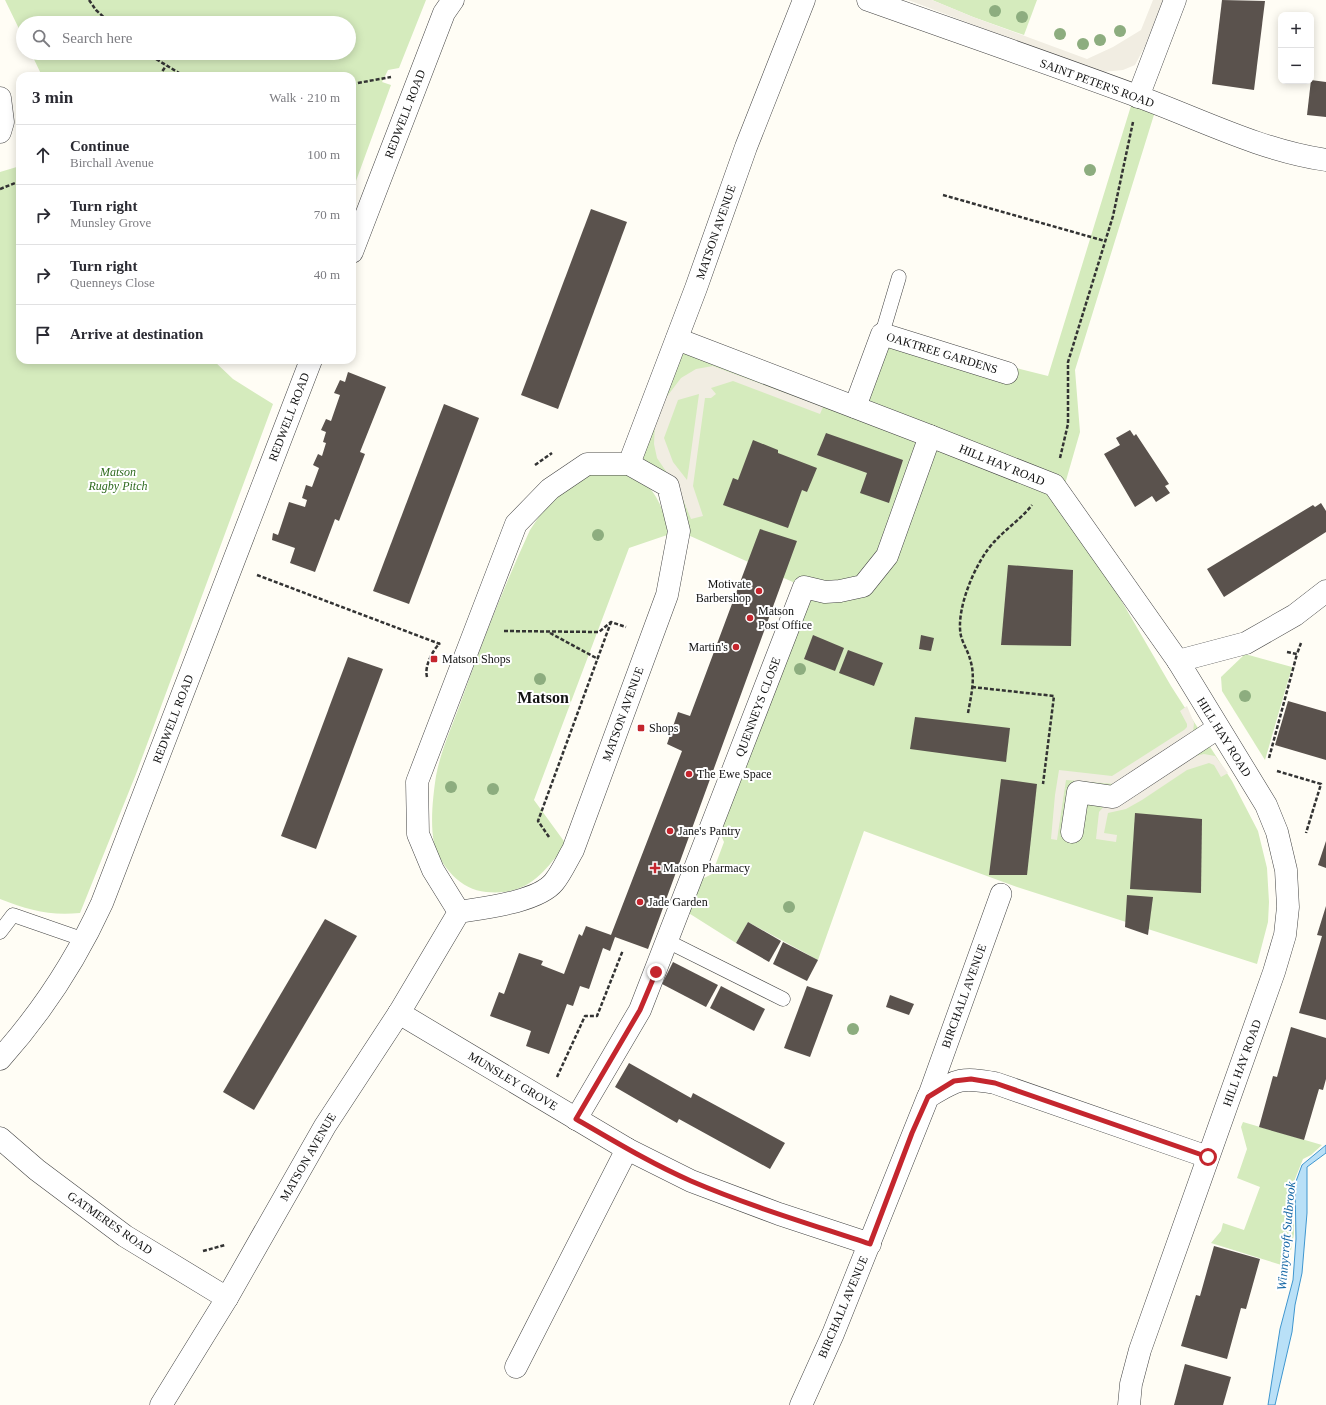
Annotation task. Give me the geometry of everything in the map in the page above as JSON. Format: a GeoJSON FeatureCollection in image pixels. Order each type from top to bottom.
{"type":"FeatureCollection","features":[{"type":"Feature","properties":{"kind":"street","name":"REDWELL ROAD"},"geometry":{"type":"LineString","coordinates":[[356,242],[444,13],[453,0]]}},
{"type":"Feature","properties":{"kind":"street","name":"MATSON AVENUE"},"geometry":{"type":"LineString","coordinates":[[629,464],[677,339],[746,147],[804,0]]}},
{"type":"Feature","properties":{"kind":"street","name":"SAINT PETER'S ROAD"},"geometry":{"type":"LineString","coordinates":[[868,0],[1138,96],[1232,135],[1305,157],[1326,160]]}},
{"type":"Feature","properties":{"kind":"street"},"geometry":{"type":"LineString","coordinates":[[1138,96],[1175,0]]}},
{"type":"Feature","properties":{"kind":"street"},"geometry":{"type":"LineString","coordinates":[[0,98],[3,122],[0,132]]}},
{"type":"Feature","properties":{"kind":"street","name":"OAKTREE GARDENS"},"geometry":{"type":"LineString","coordinates":[[854,407],[882,334],[1007,373]]}},
{"type":"Feature","properties":{"kind":"street","name":"HILL HAY ROAD"},"geometry":{"type":"LineString","coordinates":[[677,339],[930,436],[1056,488],[1178,661],[1266,805],[1277,832],[1286,870],[1288,907],[1285,935],[1274,972],[1140,1350],[1131,1384],[1129,1405]]}},
{"type":"Feature","properties":{"kind":"street","name":"REDWELL ROAD"},"geometry":{"type":"LineString","coordinates":[[0,1059],[21,1036],[65,973],[85,940],[102,903],[309,364]]}},
{"type":"Feature","properties":{"kind":"street","name":"QUENNEYS CLOSE"},"geometry":{"type":"LineString","coordinates":[[576,1119],[640,1010],[804,587],[825,592],[840,591],[863,586],[887,556],[930,436]]}},
{"type":"Feature","properties":{"kind":"street","name":"MATSON AVENUE"},"geometry":{"type":"LineString","coordinates":[[161,1405],[227,1298],[326,1126],[399,1013],[459,912],[505,904],[537,893],[554,883],[573,850],[651,635],[667,596],[679,531],[668,486],[629,464],[587,464],[550,489],[516,524],[417,782],[418,834],[433,870],[459,912]]}},
{"type":"Feature","properties":{"kind":"street"},"geometry":{"type":"LineString","coordinates":[[1178,661],[1246,643],[1295,615],[1326,591]]}},
{"type":"Feature","properties":{"kind":"street"},"geometry":{"type":"LineString","coordinates":[[1072,832],[1078,792],[1113,797],[1218,728]]}},
{"type":"Feature","properties":{"kind":"street","name":"BIRCHALL AVENUE"},"geometry":{"type":"LineString","coordinates":[[801,1405],[870,1244],[912,1133],[928,1097],[1001,894]]}},
{"type":"Feature","properties":{"kind":"street","name":"MUNSLEY GROVE"},"geometry":{"type":"LineString","coordinates":[[399,1013],[627,1149],[691,1181],[779,1214],[870,1244]]}},
{"type":"Feature","properties":{"kind":"street"},"geometry":{"type":"LineString","coordinates":[[928,1097],[954,1081],[971,1079],[995,1083],[1208,1157]]}},
{"type":"Feature","properties":{"kind":"street","name":"GATMERES ROAD"},"geometry":{"type":"LineString","coordinates":[[0,1138],[37,1170],[125,1236],[227,1298]]}},
{"type":"Feature","properties":{"kind":"street"},"geometry":{"type":"LineString","coordinates":[[516,1367],[627,1149]]}},
{"type":"Feature","properties":{"kind":"lane"},"geometry":{"type":"LineString","coordinates":[[882,334],[899,277]]}},
{"type":"Feature","properties":{"kind":"lane"},"geometry":{"type":"LineString","coordinates":[[0,932],[13,915],[85,940]]}},
{"type":"Feature","properties":{"kind":"lane"},"geometry":{"type":"LineString","coordinates":[[667,941],[784,999]]}},
{"type":"Feature","properties":{"kind":"path"},"geometry":{"type":"LineString","coordinates":[[89,0],[102,16]]}},
{"type":"Feature","properties":{"kind":"path"},"geometry":{"type":"LineString","coordinates":[[157,60],[177,72]]}},
{"type":"Feature","properties":{"kind":"path"},"geometry":{"type":"LineString","coordinates":[[162,72],[166,66]]}},
{"type":"Feature","properties":{"kind":"path"},"geometry":{"type":"LineString","coordinates":[[356,83],[384,77],[421,74]]}},
{"type":"Feature","properties":{"kind":"path"},"geometry":{"type":"LineString","coordinates":[[968,713],[972,687],[972,670],[961,637],[960,621],[963,606],[977,566],[994,542],[1022,518],[1041,495],[1056,488],[1068,424],[1068,362],[1113,216],[1138,96]]}},
{"type":"Feature","properties":{"kind":"path"},"geometry":{"type":"LineString","coordinates":[[0,188],[16,182]]}},
{"type":"Feature","properties":{"kind":"path"},"geometry":{"type":"LineString","coordinates":[[943,195],[1105,241]]}},
{"type":"Feature","properties":{"kind":"path"},"geometry":{"type":"LineString","coordinates":[[252,574],[440,644]]}},
{"type":"Feature","properties":{"kind":"path"},"geometry":{"type":"LineString","coordinates":[[475,630],[599,632],[611,622]]}},
{"type":"Feature","properties":{"kind":"path"},"geometry":{"type":"LineString","coordinates":[[611,622],[651,635]]}},
{"type":"Feature","properties":{"kind":"path"},"geometry":{"type":"LineString","coordinates":[[566,861],[538,821],[611,622]]}},
{"type":"Feature","properties":{"kind":"path"},"geometry":{"type":"LineString","coordinates":[[548,632],[598,659]]}},
{"type":"Feature","properties":{"kind":"path"},"geometry":{"type":"LineString","coordinates":[[1268,761],[1297,654]]}},
{"type":"Feature","properties":{"kind":"path"},"geometry":{"type":"LineString","coordinates":[[972,687],[1054,696],[1043,784]]}},
{"type":"Feature","properties":{"kind":"path"},"geometry":{"type":"LineString","coordinates":[[1273,770],[1321,784],[1306,834]]}},
{"type":"Feature","properties":{"kind":"path"},"geometry":{"type":"LineString","coordinates":[[545,1100],[585,1016],[597,1016],[623,950]]}},
{"type":"Feature","properties":{"kind":"green space"},"geometry":{"type":"Polygon","coordinates":[[[5,0],[426,0],[399,68],[388,70],[382,82],[391,85],[356,181],[356,72],[40,72],[34,60],[356,60],[356,16],[16,16],[16,23],[5,0]]]}},
{"type":"Feature","properties":{"kind":"green space"},"geometry":{"type":"Polygon","coordinates":[[[932,0],[1037,0],[1024,35],[973,17],[932,0]]]}},
{"type":"Feature","properties":{"kind":"green space"},"geometry":{"type":"Polygon","coordinates":[[[1134,96],[1157,105],[1075,370],[1080,432],[1065,484],[1057,490],[1171,686],[1232,781],[1258,831],[1267,868],[1269,902],[1268,922],[1257,964],[1017,887],[864,831],[818,960],[748,922],[736,943],[687,912],[700,880],[712,874],[724,842],[719,831],[804,587],[679,531],[668,486],[629,464],[677,339],[854,407],[882,334],[1048,376],[1134,96]]]}},
{"type":"Feature","properties":{"kind":"green space","name":"Matson Rugby Pitch"},"geometry":{"type":"Polygon","coordinates":[[[16,167],[16,364],[217,364],[233,379],[273,404],[136,774],[80,913],[49,913],[20,906],[0,899],[0,172],[16,167]]]}},
{"type":"Feature","properties":{"kind":"green space"},"geometry":{"type":"Polygon","coordinates":[[[591,472],[622,473],[636,478],[644,483],[651,489],[661,506],[670,534],[629,548],[534,800],[566,844],[550,865],[533,881],[513,890],[486,892],[477,890],[460,882],[446,868],[434,843],[432,810],[438,766],[486,633],[530,530],[540,515],[557,495],[591,472]]]}},
{"type":"Feature","properties":{"kind":"green space"},"geometry":{"type":"Polygon","coordinates":[[[1245,654],[1292,667],[1265,760],[1222,691],[1221,677],[1245,654]]]}},
{"type":"Feature","properties":{"kind":"green space"},"geometry":{"type":"Polygon","coordinates":[[[1243,1122],[1322,1145],[1311,1155],[1303,1159],[1293,1184],[1294,1234],[1288,1267],[1211,1243],[1221,1231],[1223,1223],[1244,1230],[1260,1187],[1237,1178],[1247,1149],[1241,1127],[1243,1122]]]}},
{"type":"Feature","properties":{"kind":"shaded area"},"geometry":{"type":"Polygon","coordinates":[[[908,0],[932,0],[973,17],[1087,59],[1113,47],[1141,30],[1153,0],[1163,0],[1145,46],[1135,65],[1123,70],[1102,72],[1093,70],[908,0]]]}},
{"type":"Feature","properties":{"kind":"shaded area"},"geometry":{"type":"Polygon","coordinates":[[[713,366],[823,407],[820,414],[733,381],[711,388],[716,394],[711,398],[705,398],[693,486],[703,516],[691,519],[680,492],[657,458],[654,444],[655,423],[662,403],[681,378],[696,369],[713,366]],[[699,394],[678,400],[664,438],[673,462],[687,480],[699,394]]]}},
{"type":"Feature","properties":{"kind":"shaded area"},"geometry":{"type":"Polygon","coordinates":[[[1187,706],[1194,723],[1193,733],[1114,784],[1066,780],[1057,840],[1051,839],[1059,770],[1112,776],[1184,730],[1187,727],[1187,724],[1180,711],[1187,706]]]}},
{"type":"Feature","properties":{"kind":"shaded area"},"geometry":{"type":"Polygon","coordinates":[[[1204,754],[1215,756],[1228,773],[1221,777],[1214,765],[1209,763],[1187,770],[1126,809],[1108,813],[1104,833],[1117,835],[1116,842],[1096,839],[1099,812],[1105,805],[1195,756],[1204,754]]]}},
{"type":"Feature","properties":{"kind":"water"},"geometry":{"type":"Polygon","coordinates":[[[1326,1145],[1326,1153],[1307,1167],[1307,1213],[1302,1273],[1295,1305],[1292,1332],[1275,1405],[1268,1405],[1280,1329],[1293,1280],[1296,1239],[1295,1184],[1302,1165],[1326,1145]]]}},
{"type":"Feature","properties":{"kind":"building"},"geometry":{"type":"Polygon","coordinates":[[[1222,0],[1265,1],[1254,90],[1212,84],[1222,0]]]}},
{"type":"Feature","properties":{"kind":"building"},"geometry":{"type":"Polygon","coordinates":[[[1314,80],[1326,82],[1326,117],[1307,115],[1311,84],[1314,84],[1314,80]]]}},
{"type":"Feature","properties":{"kind":"building"},"geometry":{"type":"Polygon","coordinates":[[[591,209],[627,222],[558,409],[521,395],[591,209]]]}},
{"type":"Feature","properties":{"kind":"building"},"geometry":{"type":"Polygon","coordinates":[[[348,372],[386,387],[360,452],[365,454],[339,521],[335,519],[315,572],[290,563],[295,548],[272,540],[273,533],[278,535],[289,502],[305,507],[307,500],[302,498],[306,485],[312,487],[319,468],[313,465],[318,454],[322,456],[326,443],[323,442],[326,432],[321,430],[326,419],[331,421],[340,395],[334,393],[340,380],[345,382],[348,372]]]}},
{"type":"Feature","properties":{"kind":"building"},"geometry":{"type":"Polygon","coordinates":[[[444,404],[479,418],[409,604],[373,591],[444,404]]]}},
{"type":"Feature","properties":{"kind":"building"},"geometry":{"type":"Polygon","coordinates":[[[1130,430],[1134,436],[1136,434],[1169,484],[1165,486],[1170,493],[1156,502],[1152,496],[1135,507],[1104,454],[1120,445],[1116,438],[1130,430]]]}},
{"type":"Feature","properties":{"kind":"building"},"geometry":{"type":"Polygon","coordinates":[[[826,433],[903,460],[889,503],[860,493],[867,473],[817,455],[826,433]]]}},
{"type":"Feature","properties":{"kind":"building"},"geometry":{"type":"Polygon","coordinates":[[[753,440],[778,450],[778,453],[817,468],[807,492],[802,490],[788,528],[723,505],[733,478],[738,480],[753,440]]]}},
{"type":"Feature","properties":{"kind":"building"},"geometry":{"type":"Polygon","coordinates":[[[1321,503],[1326,511],[1326,532],[1224,597],[1207,569],[1313,505],[1315,507],[1321,503]]]}},
{"type":"Feature","properties":{"kind":"building"},"geometry":{"type":"Polygon","coordinates":[[[760,529],[797,541],[648,949],[615,937],[610,951],[603,948],[589,989],[580,986],[573,1006],[567,1004],[549,1054],[526,1046],[531,1031],[490,1016],[499,992],[504,994],[519,953],[543,961],[541,965],[564,974],[579,934],[582,936],[586,926],[611,935],[682,751],[667,744],[678,712],[690,716],[760,529]]]}},
{"type":"Feature","properties":{"kind":"building"},"geometry":{"type":"Polygon","coordinates":[[[1008,565],[1073,570],[1071,646],[1001,645],[1008,565]]]}},
{"type":"Feature","properties":{"kind":"building"},"geometry":{"type":"Polygon","coordinates":[[[813,635],[844,648],[835,671],[804,659],[813,635]]]}},
{"type":"Feature","properties":{"kind":"building"},"geometry":{"type":"Polygon","coordinates":[[[921,635],[934,638],[931,651],[919,649],[921,635]]]}},
{"type":"Feature","properties":{"kind":"building"},"geometry":{"type":"Polygon","coordinates":[[[848,650],[883,663],[874,686],[839,673],[848,650]]]}},
{"type":"Feature","properties":{"kind":"building"},"geometry":{"type":"Polygon","coordinates":[[[348,657],[383,669],[316,849],[281,836],[348,657]]]}},
{"type":"Feature","properties":{"kind":"building"},"geometry":{"type":"Polygon","coordinates":[[[1288,701],[1326,712],[1326,760],[1275,745],[1288,701]]]}},
{"type":"Feature","properties":{"kind":"building"},"geometry":{"type":"Polygon","coordinates":[[[915,717],[1010,728],[1006,762],[910,749],[915,717]]]}},
{"type":"Feature","properties":{"kind":"building"},"geometry":{"type":"Polygon","coordinates":[[[1001,779],[1037,784],[1027,875],[989,875],[1001,779]]]}},
{"type":"Feature","properties":{"kind":"building"},"geometry":{"type":"Polygon","coordinates":[[[1135,813],[1202,819],[1201,893],[1130,889],[1135,813]]]}},
{"type":"Feature","properties":{"kind":"building"},"geometry":{"type":"Polygon","coordinates":[[[1326,841],[1326,868],[1318,865],[1326,841]]]}},
{"type":"Feature","properties":{"kind":"building"},"geometry":{"type":"Polygon","coordinates":[[[1127,895],[1153,897],[1148,935],[1125,927],[1127,895]]]}},
{"type":"Feature","properties":{"kind":"building"},"geometry":{"type":"Polygon","coordinates":[[[1326,906],[1326,1020],[1299,1013],[1322,936],[1317,935],[1326,906]]]}},
{"type":"Feature","properties":{"kind":"building"},"geometry":{"type":"Polygon","coordinates":[[[325,919],[357,936],[254,1110],[223,1092],[325,919]]]}},
{"type":"Feature","properties":{"kind":"building"},"geometry":{"type":"Polygon","coordinates":[[[748,922],[781,941],[769,962],[736,943],[748,922]]]}},
{"type":"Feature","properties":{"kind":"building"},"geometry":{"type":"Polygon","coordinates":[[[783,942],[818,960],[807,981],[773,964],[783,942]]]}},
{"type":"Feature","properties":{"kind":"building"},"geometry":{"type":"Polygon","coordinates":[[[673,962],[718,985],[706,1007],[662,984],[673,962]]]}},
{"type":"Feature","properties":{"kind":"building"},"geometry":{"type":"Polygon","coordinates":[[[721,986],[765,1009],[754,1031],[710,1008],[721,986]]]}},
{"type":"Feature","properties":{"kind":"building"},"geometry":{"type":"Polygon","coordinates":[[[807,986],[833,995],[810,1057],[784,1048],[807,986]]]}},
{"type":"Feature","properties":{"kind":"building"},"geometry":{"type":"Polygon","coordinates":[[[890,995],[914,1004],[909,1015],[886,1007],[890,995]]]}},
{"type":"Feature","properties":{"kind":"building"},"geometry":{"type":"Polygon","coordinates":[[[1291,1027],[1326,1038],[1326,1079],[1323,1090],[1319,1089],[1304,1140],[1259,1127],[1273,1076],[1277,1077],[1291,1027]]]}},
{"type":"Feature","properties":{"kind":"building"},"geometry":{"type":"Polygon","coordinates":[[[629,1063],[691,1098],[693,1093],[785,1143],[770,1169],[679,1119],[677,1123],[615,1087],[629,1063]]]}},
{"type":"Feature","properties":{"kind":"building"},"geometry":{"type":"Polygon","coordinates":[[[1214,1246],[1260,1259],[1246,1309],[1241,1308],[1227,1359],[1181,1346],[1196,1295],[1200,1296],[1214,1246]]]}},
{"type":"Feature","properties":{"kind":"building"},"geometry":{"type":"Polygon","coordinates":[[[1185,1364],[1231,1377],[1223,1405],[1174,1405],[1185,1364]]]}},
{"type":"Feature","properties":{"kind":"place","name":"Motivate Barbershop"},"geometry":{"type":"Point","coordinates":[759,591]}},
{"type":"Feature","properties":{"kind":"place","name":"Matson Post Office"},"geometry":{"type":"Point","coordinates":[750,618]}},
{"type":"Feature","properties":{"kind":"place","name":"Martin's"},"geometry":{"type":"Point","coordinates":[736,647]}},
{"type":"Feature","properties":{"kind":"place","name":"Matson Shops"},"geometry":{"type":"Point","coordinates":[434,659]}},
{"type":"Feature","properties":{"kind":"place","name":"Shops"},"geometry":{"type":"Point","coordinates":[641,728]}},
{"type":"Feature","properties":{"kind":"place","name":"The Ewe Space"},"geometry":{"type":"Point","coordinates":[689,774]}},
{"type":"Feature","properties":{"kind":"place","name":"Jane's Pantry"},"geometry":{"type":"Point","coordinates":[670,831]}},
{"type":"Feature","properties":{"kind":"place","name":"Matson Pharmacy"},"geometry":{"type":"Point","coordinates":[655,868]}},
{"type":"Feature","properties":{"kind":"place","name":"Jade Garden"},"geometry":{"type":"Point","coordinates":[640,902]}},
{"type":"Feature","properties":{"kind":"district","name":"Matson"},"geometry":{"type":"Point","coordinates":[543,697]}},
{"type":"Feature","properties":{"kind":"route"},"geometry":{"type":"LineString","coordinates":[[656,972],[640,1010],[576,1119],[627,1149],[691,1181],[779,1214],[870,1244],[912,1133],[928,1097],[954,1081],[971,1079],[995,1083],[1208,1157]]}},
{"type":"Feature","properties":{"kind":"water label","name":"Winnycroft Sudbrook"},"geometry":{"type":"Point","coordinates":[1286,1236]}}]}
